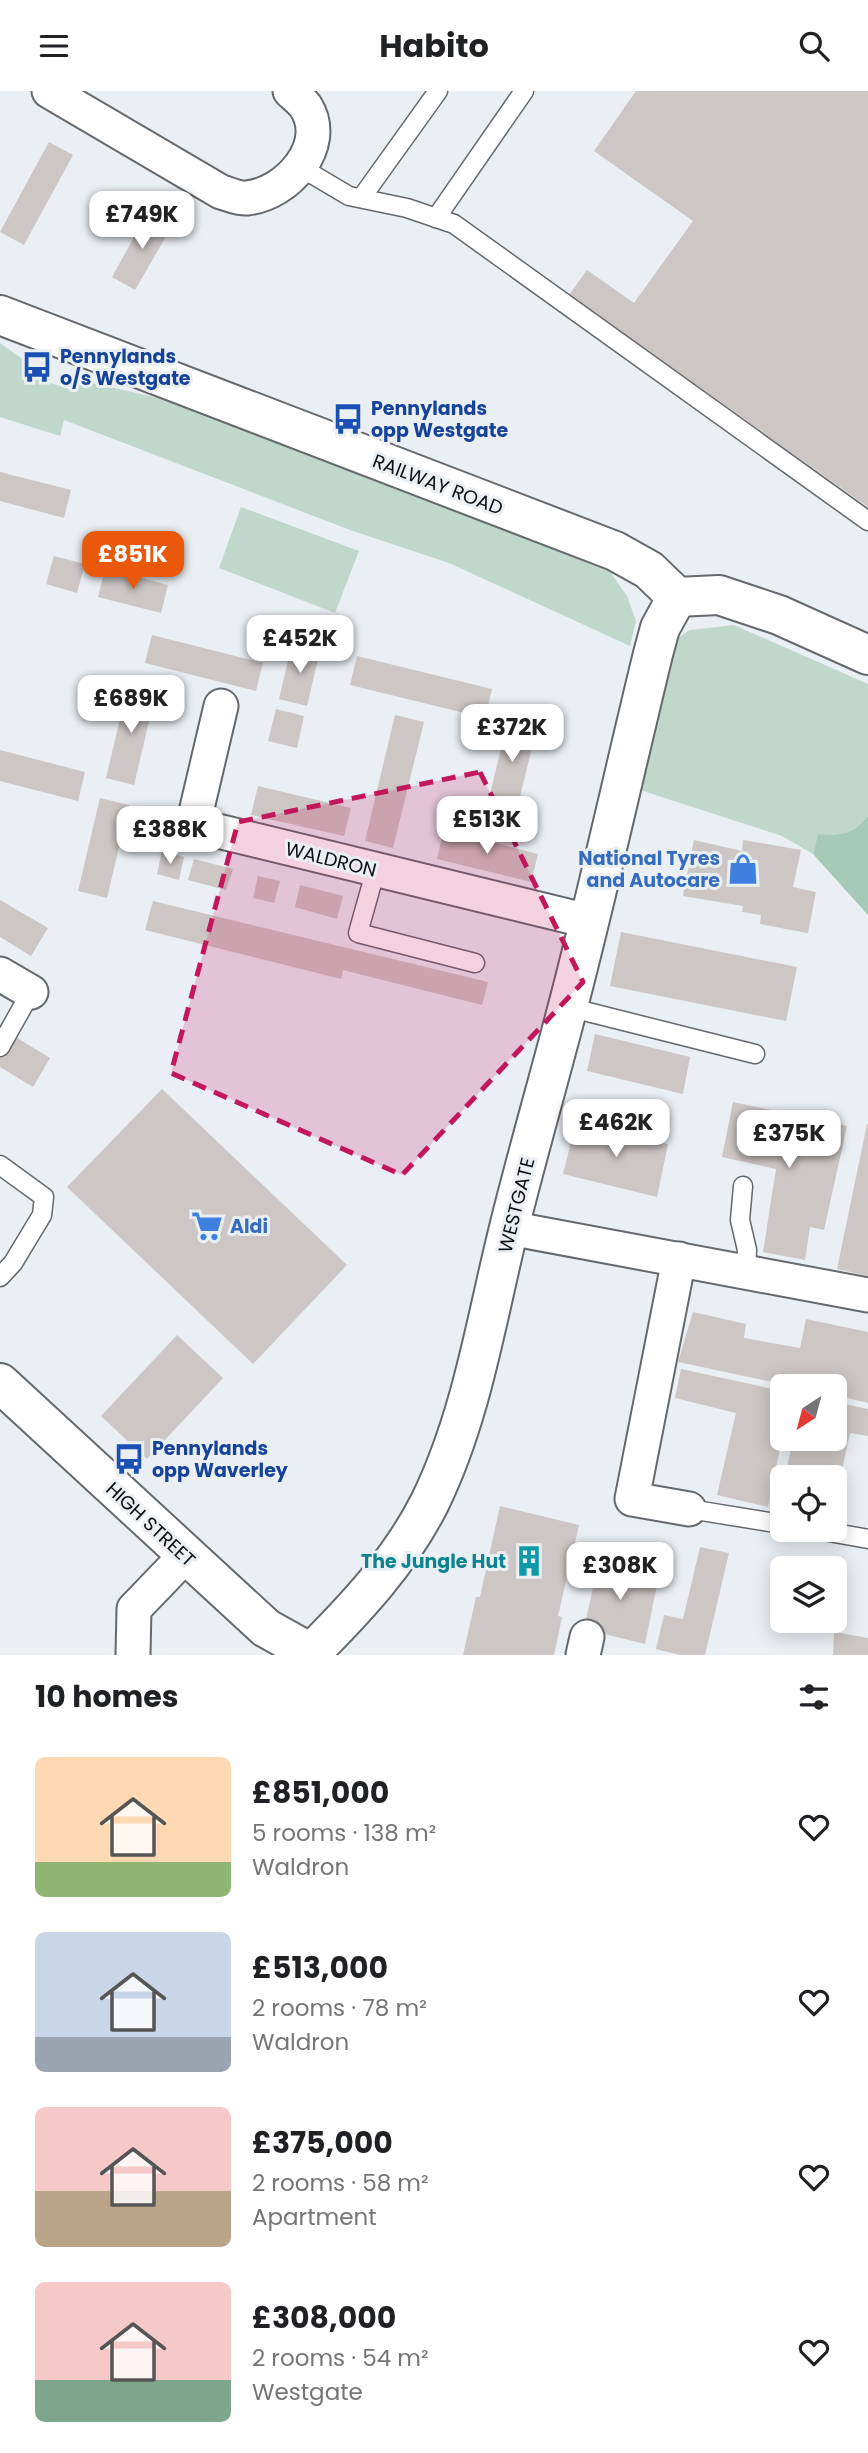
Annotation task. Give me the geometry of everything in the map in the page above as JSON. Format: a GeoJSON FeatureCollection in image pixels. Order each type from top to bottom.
{"type":"FeatureCollection","features":[{"type":"Feature","properties":{"kind":"street"},"geometry":{"type":"LineString","coordinates":[[49,91],[221,192],[244,198],[265,194],[285,183],[300,167],[309,148],[312,126],[306,107],[290,91]]}},
{"type":"Feature","properties":{"kind":"street","name":"RAILWAY ROAD"},"geometry":{"type":"LineString","coordinates":[[0,315],[615,551],[649,570],[677,597]]}},
{"type":"Feature","properties":{"kind":"street"},"geometry":{"type":"LineString","coordinates":[[677,597],[719,595],[779,615],[868,655]]}},
{"type":"Feature","properties":{"kind":"street","name":"WESTGATE"},"geometry":{"type":"LineString","coordinates":[[312,1654],[353,1612],[407,1540],[429,1504],[447,1465],[471,1389],[509,1228],[568,1007],[656,641],[677,597]]}},
{"type":"Feature","properties":{"kind":"street","name":"WALDRON"},"geometry":{"type":"LineString","coordinates":[[221,706],[193,825],[588,921]]}},
{"type":"Feature","properties":{"kind":"street"},"geometry":{"type":"LineString","coordinates":[[0,974],[31,992]]}},
{"type":"Feature","properties":{"kind":"street"},"geometry":{"type":"LineString","coordinates":[[509,1228],[868,1295]]}},
{"type":"Feature","properties":{"kind":"street"},"geometry":{"type":"LineString","coordinates":[[679,1259],[632,1499],[689,1509]]}},
{"type":"Feature","properties":{"kind":"street","name":"HIGH STREET"},"geometry":{"type":"LineString","coordinates":[[0,1383],[266,1628],[312,1654]]}},
{"type":"Feature","properties":{"kind":"street"},"geometry":{"type":"LineString","coordinates":[[132,1655],[134,1609],[186,1556]]}},
{"type":"Feature","properties":{"kind":"lane"},"geometry":{"type":"LineString","coordinates":[[362,197],[439,91]]}},
{"type":"Feature","properties":{"kind":"lane"},"geometry":{"type":"LineString","coordinates":[[436,218],[524,91]]}},
{"type":"Feature","properties":{"kind":"lane"},"geometry":{"type":"LineString","coordinates":[[300,167],[349,196],[362,197],[454,224],[868,521]]}},
{"type":"Feature","properties":{"kind":"lane"},"geometry":{"type":"LineString","coordinates":[[376,869],[358,933],[475,963]]}},
{"type":"Feature","properties":{"kind":"lane"},"geometry":{"type":"LineString","coordinates":[[0,1047],[31,992]]}},
{"type":"Feature","properties":{"kind":"lane"},"geometry":{"type":"LineString","coordinates":[[568,1007],[755,1053]]}},
{"type":"Feature","properties":{"kind":"lane"},"geometry":{"type":"LineString","coordinates":[[0,1165],[44,1197],[42,1215],[13,1263],[0,1277]]}},
{"type":"Feature","properties":{"kind":"lane"},"geometry":{"type":"LineString","coordinates":[[743,1186],[740,1220],[747,1250],[746,1271]]}},
{"type":"Feature","properties":{"kind":"lane"},"geometry":{"type":"LineString","coordinates":[[689,1509],[770,1522]]}},
{"type":"Feature","properties":{"kind":"lane"},"geometry":{"type":"LineString","coordinates":[[847,1535],[868,1539]]}},
{"type":"Feature","properties":{"kind":"highlighted area"},"geometry":{"type":"Polygon","coordinates":[[[480,772],[583,982],[402,1175],[171,1073],[238,822],[480,772]]]}},
{"type":"Feature","properties":{"kind":"green space"},"geometry":{"type":"Polygon","coordinates":[[[0,343],[28,363],[28,375],[74,391],[80,380],[171,401],[608,569],[627,596],[636,621],[630,646],[449,563],[350,530],[64,420],[60,436],[0,417],[0,343]]]}},
{"type":"Feature","properties":{"kind":"green space"},"geometry":{"type":"Polygon","coordinates":[[[241,507],[359,551],[335,613],[219,568],[241,507]]]}},
{"type":"Feature","properties":{"kind":"green space"},"geometry":{"type":"Polygon","coordinates":[[[734,625],[868,684],[868,816],[846,833],[818,834],[813,854],[782,836],[622,784],[653,654],[690,630],[734,625]]]}},
{"type":"Feature","properties":{"kind":"green space"},"geometry":{"type":"Polygon","coordinates":[[[868,816],[868,915],[813,854],[818,834],[846,833],[868,816]]]}},
{"type":"Feature","properties":{"kind":"building"},"geometry":{"type":"Polygon","coordinates":[[[636,91],[868,91],[868,507],[569,295],[587,270],[634,303],[693,221],[594,151],[636,91]]]}},
{"type":"Feature","properties":{"kind":"building"},"geometry":{"type":"Polygon","coordinates":[[[49,142],[73,155],[24,245],[0,232],[49,142]]]}},
{"type":"Feature","properties":{"kind":"building"},"geometry":{"type":"Polygon","coordinates":[[[148,212],[172,226],[135,290],[112,277],[148,212]]]}},
{"type":"Feature","properties":{"kind":"building"},"geometry":{"type":"Polygon","coordinates":[[[0,472],[71,490],[64,518],[0,501],[0,472]]]}},
{"type":"Feature","properties":{"kind":"building"},"geometry":{"type":"Polygon","coordinates":[[[54,556],[85,564],[77,593],[46,584],[54,556]]]}},
{"type":"Feature","properties":{"kind":"building"},"geometry":{"type":"Polygon","coordinates":[[[105,568],[168,585],[161,613],[98,597],[105,568]]]}},
{"type":"Feature","properties":{"kind":"building"},"geometry":{"type":"Polygon","coordinates":[[[152,635],[263,663],[256,691],[145,663],[152,635]]]}},
{"type":"Feature","properties":{"kind":"building"},"geometry":{"type":"Polygon","coordinates":[[[292,644],[320,651],[307,706],[279,699],[292,644]]]}},
{"type":"Feature","properties":{"kind":"building"},"geometry":{"type":"Polygon","coordinates":[[[357,656],[492,689],[485,718],[350,685],[357,656]]]}},
{"type":"Feature","properties":{"kind":"building"},"geometry":{"type":"Polygon","coordinates":[[[128,685],[156,692],[134,785],[106,778],[128,685]]]}},
{"type":"Feature","properties":{"kind":"building"},"geometry":{"type":"Polygon","coordinates":[[[276,709],[304,716],[297,748],[268,741],[276,709]]]}},
{"type":"Feature","properties":{"kind":"building"},"geometry":{"type":"Polygon","coordinates":[[[395,715],[424,722],[393,848],[365,841],[395,715]]]}},
{"type":"Feature","properties":{"kind":"building"},"geometry":{"type":"Polygon","coordinates":[[[508,720],[537,727],[517,809],[488,802],[508,720]]]}},
{"type":"Feature","properties":{"kind":"building"},"geometry":{"type":"Polygon","coordinates":[[[0,750],[85,772],[78,801],[0,781],[0,750]]]}},
{"type":"Feature","properties":{"kind":"building"},"geometry":{"type":"Polygon","coordinates":[[[258,786],[351,808],[344,836],[251,815],[258,786]]]}},
{"type":"Feature","properties":{"kind":"building"},"geometry":{"type":"Polygon","coordinates":[[[100,798],[129,805],[107,898],[78,891],[100,798]]]}},
{"type":"Feature","properties":{"kind":"building"},"geometry":{"type":"Polygon","coordinates":[[[444,830],[538,854],[531,882],[437,859],[444,830]]]}},
{"type":"Feature","properties":{"kind":"building","name":"National Tyres and Autocare"},"geometry":{"type":"Polygon","coordinates":[[[694,840],[742,851],[743,840],[801,850],[793,887],[816,892],[808,933],[760,924],[761,915],[742,912],[743,906],[683,896],[694,840]]]}},
{"type":"Feature","properties":{"kind":"building"},"geometry":{"type":"Polygon","coordinates":[[[162,851],[184,857],[179,880],[157,874],[162,851]]]}},
{"type":"Feature","properties":{"kind":"building"},"geometry":{"type":"Polygon","coordinates":[[[194,859],[233,869],[226,890],[188,880],[194,859]]]}},
{"type":"Feature","properties":{"kind":"building"},"geometry":{"type":"Polygon","coordinates":[[[258,876],[280,881],[274,903],[253,898],[258,876]]]}},
{"type":"Feature","properties":{"kind":"building"},"geometry":{"type":"Polygon","coordinates":[[[300,885],[343,896],[337,919],[295,907],[300,885]]]}},
{"type":"Feature","properties":{"kind":"building"},"geometry":{"type":"Polygon","coordinates":[[[0,900],[48,928],[31,956],[0,937],[0,900]]]}},
{"type":"Feature","properties":{"kind":"building"},"geometry":{"type":"Polygon","coordinates":[[[153,901],[488,982],[482,1005],[343,970],[341,979],[145,930],[153,901]]]}},
{"type":"Feature","properties":{"kind":"building"},"geometry":{"type":"Polygon","coordinates":[[[621,932],[797,967],[786,1021],[610,986],[621,932]]]}},
{"type":"Feature","properties":{"kind":"building"},"geometry":{"type":"Polygon","coordinates":[[[595,1034],[690,1057],[683,1094],[587,1071],[595,1034]]]}},
{"type":"Feature","properties":{"kind":"building"},"geometry":{"type":"Polygon","coordinates":[[[14,1036],[50,1058],[33,1087],[0,1067],[0,1058],[14,1036]]]}},
{"type":"Feature","properties":{"kind":"building","name":"Aldi"},"geometry":{"type":"Polygon","coordinates":[[[162,1089],[347,1265],[253,1364],[67,1187],[162,1089]]]}},
{"type":"Feature","properties":{"kind":"building"},"geometry":{"type":"Polygon","coordinates":[[[733,1102],[847,1126],[824,1230],[810,1227],[805,1260],[763,1252],[776,1169],[722,1157],[733,1102]]]}},
{"type":"Feature","properties":{"kind":"building"},"geometry":{"type":"Polygon","coordinates":[[[576,1122],[668,1144],[657,1197],[563,1174],[576,1122]]]}},
{"type":"Feature","properties":{"kind":"building"},"geometry":{"type":"Polygon","coordinates":[[[868,1124],[868,1276],[837,1269],[868,1124]]]}},
{"type":"Feature","properties":{"kind":"building"},"geometry":{"type":"Polygon","coordinates":[[[693,1312],[746,1324],[744,1338],[800,1348],[806,1319],[868,1332],[868,1403],[847,1398],[847,1374],[770,1374],[770,1382],[678,1362],[693,1312]]]}},
{"type":"Feature","properties":{"kind":"building"},"geometry":{"type":"Polygon","coordinates":[[[177,1335],[223,1378],[147,1459],[101,1416],[177,1335]]]}},
{"type":"Feature","properties":{"kind":"building"},"geometry":{"type":"Polygon","coordinates":[[[681,1369],[770,1388],[770,1451],[780,1451],[777,1465],[770,1465],[768,1507],[717,1495],[736,1413],[675,1398],[681,1369]]]}},
{"type":"Feature","properties":{"kind":"building"},"geometry":{"type":"Polygon","coordinates":[[[847,1405],[868,1409],[868,1436],[850,1433],[847,1447],[847,1405]]]}},
{"type":"Feature","properties":{"kind":"building"},"geometry":{"type":"Polygon","coordinates":[[[790,1451],[846,1451],[843,1465],[788,1465],[790,1451]]]}},
{"type":"Feature","properties":{"kind":"building","name":"The Jungle Hut"},"geometry":{"type":"Polygon","coordinates":[[[500,1506],[579,1525],[558,1616],[562,1617],[554,1655],[463,1655],[476,1597],[480,1597],[500,1506]]]}},
{"type":"Feature","properties":{"kind":"building"},"geometry":{"type":"Polygon","coordinates":[[[700,1547],[729,1553],[705,1655],[680,1655],[656,1649],[664,1615],[683,1619],[700,1547]]]}},
{"type":"Feature","properties":{"kind":"building"},"geometry":{"type":"Polygon","coordinates":[[[601,1550],[616,1554],[613,1569],[658,1580],[645,1644],[584,1629],[601,1550]]]}},
{"type":"Feature","properties":{"kind":"building"},"geometry":{"type":"Polygon","coordinates":[[[834,1633],[868,1638],[868,1655],[833,1655],[834,1633]]]}},
{"type":"Feature","properties":{"kind":"place","name":"Pennylands o/s Westgate"},"geometry":{"type":"Point","coordinates":[37,367]}},
{"type":"Feature","properties":{"kind":"place","name":"Pennylands opp Westgate"},"geometry":{"type":"Point","coordinates":[348,419]}},
{"type":"Feature","properties":{"kind":"place","name":"National Tyres and Autocare"},"geometry":{"type":"Point","coordinates":[743,869]}},
{"type":"Feature","properties":{"kind":"place","name":"Aldi"},"geometry":{"type":"Point","coordinates":[207,1226]}},
{"type":"Feature","properties":{"kind":"place","name":"Pennylands opp Waverley"},"geometry":{"type":"Point","coordinates":[129,1459]}},
{"type":"Feature","properties":{"kind":"place","name":"The Jungle Hut"},"geometry":{"type":"Point","coordinates":[529,1561]}}]}
